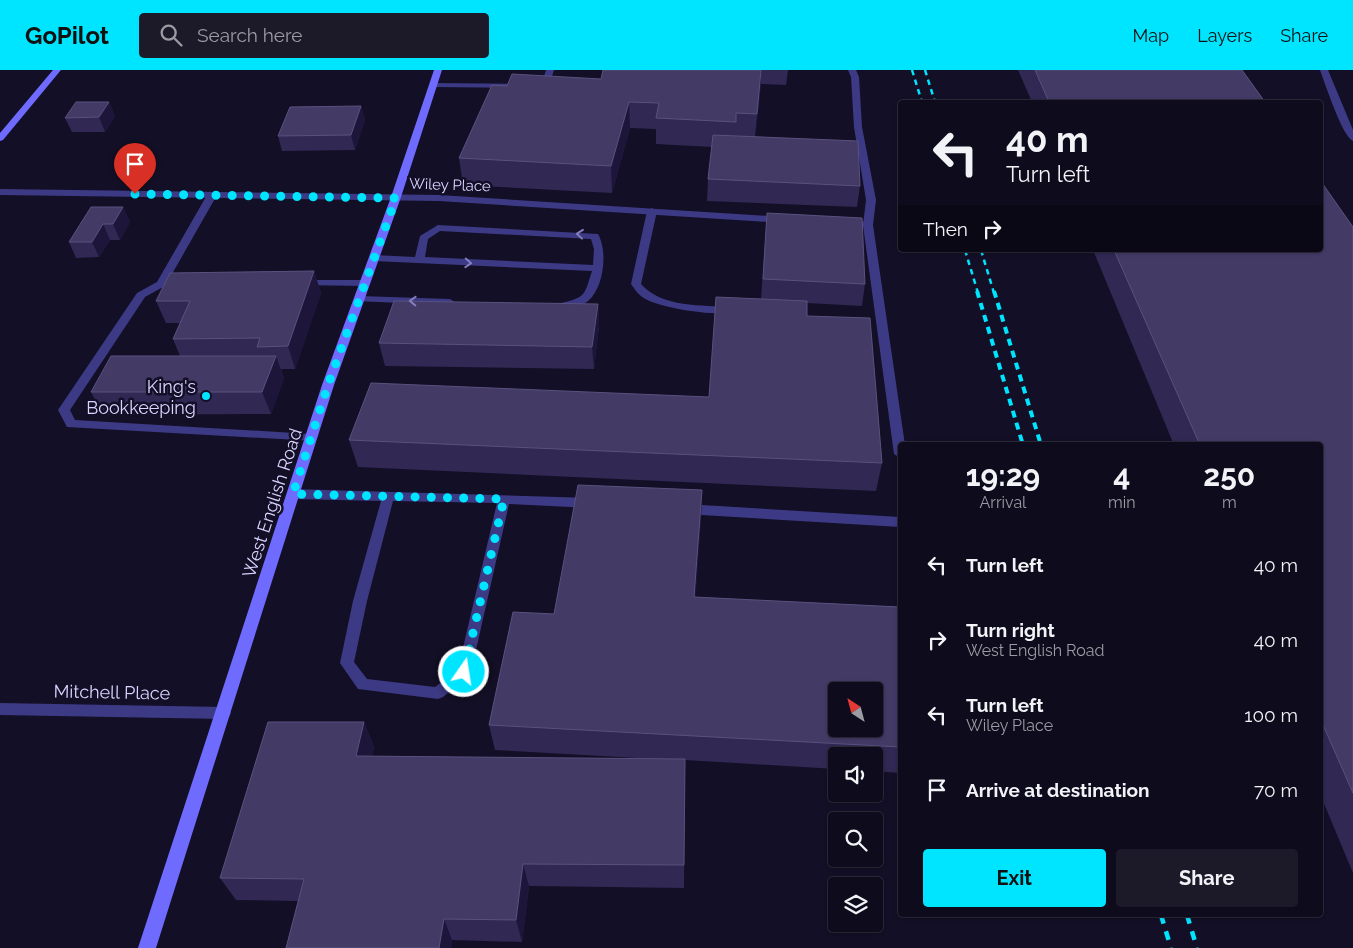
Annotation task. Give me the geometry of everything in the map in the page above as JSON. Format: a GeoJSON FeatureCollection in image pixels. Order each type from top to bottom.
{"type":"FeatureCollection","features":[{"type":"Feature","properties":{"kind":"main road"},"geometry":{"type":"LineString","coordinates":[[0,138],[57,70]]}},
{"type":"Feature","properties":{"kind":"main road","name":"West English Road"},"geometry":{"type":"LineString","coordinates":[[147,948],[328,385],[396,198],[438,70]]}},
{"type":"Feature","properties":{"kind":"street"},"geometry":{"type":"LineString","coordinates":[[545,86],[550,70]]}},
{"type":"Feature","properties":{"kind":"street"},"geometry":{"type":"LineString","coordinates":[[852,70],[855,77],[858,127],[871,200],[868,225],[877,321],[898,442]]}},
{"type":"Feature","properties":{"kind":"street"},"geometry":{"type":"LineString","coordinates":[[1324,70],[1343,119],[1353,138]]}},
{"type":"Feature","properties":{"kind":"street"},"geometry":{"type":"LineString","coordinates":[[433,85],[555,86]]}},
{"type":"Feature","properties":{"kind":"street","name":"Wiley Place"},"geometry":{"type":"LineString","coordinates":[[0,192],[439,198],[790,220]]}},
{"type":"Feature","properties":{"kind":"street"},"geometry":{"type":"LineString","coordinates":[[161,284],[212,195]]}},
{"type":"Feature","properties":{"kind":"street"},"geometry":{"type":"LineString","coordinates":[[652,211],[636,284],[645,295],[675,306],[744,311]]}},
{"type":"Feature","properties":{"kind":"street"},"geometry":{"type":"LineString","coordinates":[[839,223],[868,225]]}},
{"type":"Feature","properties":{"kind":"street"},"geometry":{"type":"LineString","coordinates":[[420,260],[423,238],[438,228],[595,236],[599,249],[598,268],[588,297],[579,304],[554,305]]}},
{"type":"Feature","properties":{"kind":"street"},"geometry":{"type":"LineString","coordinates":[[374,258],[598,268]]}},
{"type":"Feature","properties":{"kind":"street"},"geometry":{"type":"LineString","coordinates":[[190,282],[161,284],[142,295],[64,410],[71,424],[311,438]]}},
{"type":"Feature","properties":{"kind":"street"},"geometry":{"type":"LineString","coordinates":[[287,282],[365,283]]}},
{"type":"Feature","properties":{"kind":"street"},"geometry":{"type":"LineString","coordinates":[[359,299],[456,302]]}},
{"type":"Feature","properties":{"kind":"street"},"geometry":{"type":"LineString","coordinates":[[293,494],[504,499],[604,504]]}},
{"type":"Feature","properties":{"kind":"street"},"geometry":{"type":"LineString","coordinates":[[388,496],[346,662],[364,685],[438,693],[464,672],[504,499]]}},
{"type":"Feature","properties":{"kind":"street"},"geometry":{"type":"LineString","coordinates":[[673,508],[898,522]]}},
{"type":"Feature","properties":{"kind":"street","name":"Mitchell Place"},"geometry":{"type":"LineString","coordinates":[[0,709],[224,713]]}},
{"type":"Feature","properties":{"kind":"building"},"geometry":{"type":"Polygon","coordinates":[[[603,70],[761,70],[757,114],[736,113],[736,122],[656,118],[659,103],[629,102],[611,166],[459,158],[492,85],[507,86],[512,74],[601,79],[603,70]]]}},
{"type":"Feature","properties":{"kind":"building"},"geometry":{"type":"Polygon","coordinates":[[[1035,70],[1242,70],[1264,100],[1048,100],[1035,70]]]}},
{"type":"Feature","properties":{"kind":"building"},"geometry":{"type":"Polygon","coordinates":[[[76,102],[109,102],[99,117],[65,118],[76,102]]]}},
{"type":"Feature","properties":{"kind":"building"},"geometry":{"type":"Polygon","coordinates":[[[361,106],[351,135],[278,136],[290,107],[361,106]]]}},
{"type":"Feature","properties":{"kind":"building"},"geometry":{"type":"Polygon","coordinates":[[[713,135],[858,141],[860,186],[708,179],[713,135]]]}},
{"type":"Feature","properties":{"kind":"building"},"geometry":{"type":"Polygon","coordinates":[[[1323,184],[1353,227],[1353,793],[1323,725],[1323,442],[1199,442],[1115,252],[1323,252],[1323,184]]]}},
{"type":"Feature","properties":{"kind":"building"},"geometry":{"type":"Polygon","coordinates":[[[91,207],[123,207],[113,224],[103,224],[92,242],[69,242],[91,207]]]}},
{"type":"Feature","properties":{"kind":"building"},"geometry":{"type":"Polygon","coordinates":[[[767,213],[862,218],[865,284],[763,279],[767,213]]]}},
{"type":"Feature","properties":{"kind":"building"},"geometry":{"type":"Polygon","coordinates":[[[314,271],[288,346],[257,347],[260,338],[173,339],[190,301],[156,301],[170,273],[314,271]]]}},
{"type":"Feature","properties":{"kind":"building"},"geometry":{"type":"Polygon","coordinates":[[[716,297],[807,301],[807,316],[870,318],[882,463],[349,440],[371,383],[709,397],[716,297]]]}},
{"type":"Feature","properties":{"kind":"building"},"geometry":{"type":"Polygon","coordinates":[[[394,301],[598,304],[592,347],[379,343],[394,301]]]}},
{"type":"Feature","properties":{"kind":"building"},"geometry":{"type":"Polygon","coordinates":[[[111,356],[276,356],[262,392],[91,392],[111,356]]]}},
{"type":"Feature","properties":{"kind":"building"},"geometry":{"type":"Polygon","coordinates":[[[578,485],[702,490],[694,597],[898,607],[898,747],[489,725],[513,612],[554,614],[578,485]]]}},
{"type":"Feature","properties":{"kind":"building"},"geometry":{"type":"Polygon","coordinates":[[[268,722],[364,722],[356,756],[685,759],[684,865],[523,864],[516,920],[444,919],[439,948],[286,948],[304,879],[220,878],[268,722]]]}},
{"type":"Feature","properties":{"kind":"railway"},"geometry":{"type":"LineString","coordinates":[[912,70],[921,100]]}},
{"type":"Feature","properties":{"kind":"railway"},"geometry":{"type":"LineString","coordinates":[[925,70],[934,100]]}},
{"type":"Feature","properties":{"kind":"railway"},"geometry":{"type":"LineString","coordinates":[[966,252],[978,293]]}},
{"type":"Feature","properties":{"kind":"railway"},"geometry":{"type":"LineString","coordinates":[[982,252],[994,293]]}},
{"type":"Feature","properties":{"kind":"railway"},"geometry":{"type":"LineString","coordinates":[[977,291],[1022,442]]}},
{"type":"Feature","properties":{"kind":"railway"},"geometry":{"type":"LineString","coordinates":[[994,291],[1040,442]]}},
{"type":"Feature","properties":{"kind":"railway"},"geometry":{"type":"LineString","coordinates":[[1162,917],[1171,948]]}},
{"type":"Feature","properties":{"kind":"railway"},"geometry":{"type":"LineString","coordinates":[[1188,917],[1197,948]]}},
{"type":"Feature","properties":{"kind":"place","name":"King's Bookkeeping"},"geometry":{"type":"Point","coordinates":[206,396]}},
{"type":"Feature","properties":{"kind":"route"},"geometry":{"type":"LineString","coordinates":[[135,194],[396,198],[328,385],[293,494],[504,499],[464,672]]}}]}
